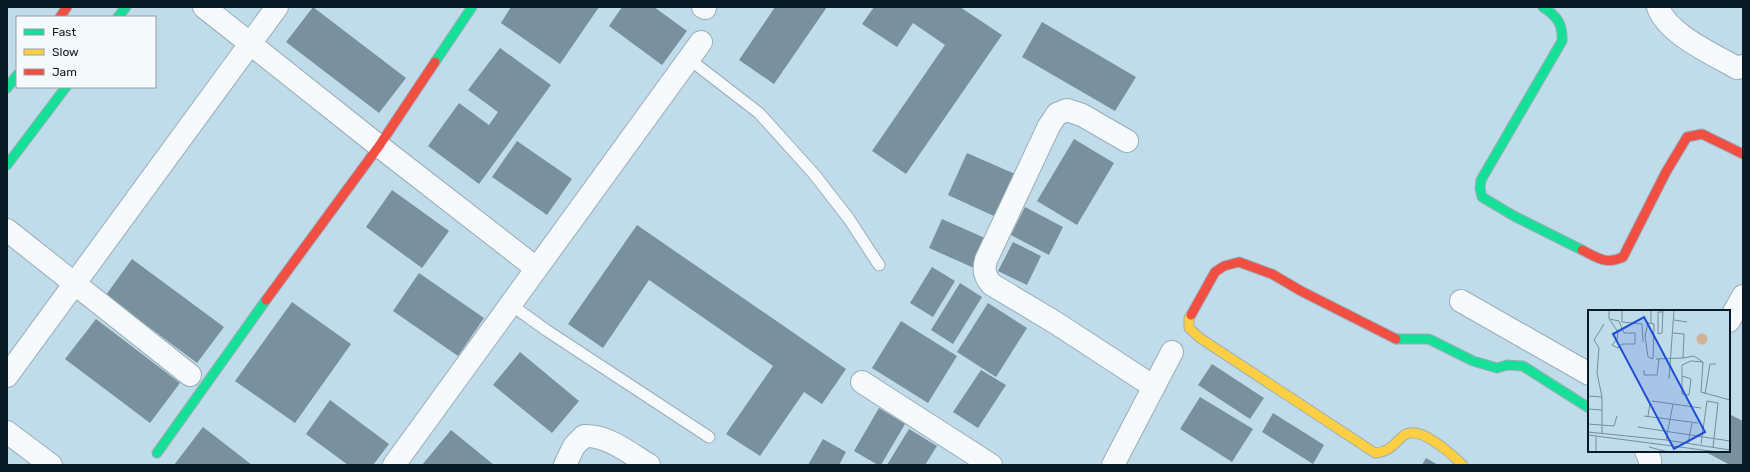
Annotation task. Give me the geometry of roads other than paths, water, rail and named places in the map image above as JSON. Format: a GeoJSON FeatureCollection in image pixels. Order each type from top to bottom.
{"type":"FeatureCollection","features":[{"type":"Feature","properties":{"kind":"main road"},"geometry":{"type":"LineString","coordinates":[[61,16],[67,7]]}},
{"type":"Feature","properties":{"kind":"main road"},"geometry":{"type":"LineString","coordinates":[[119,16],[126,7]]}},
{"type":"Feature","properties":{"kind":"main road"},"geometry":{"type":"LineString","coordinates":[[157,453],[197,380],[378,146],[472,7]]}},
{"type":"Feature","properties":{"kind":"main road"},"geometry":{"type":"LineString","coordinates":[[1543,7],[1557,17],[1564,29],[1562,41],[1481,180],[1480,188],[1482,197],[1514,216],[1602,260],[1613,262],[1623,257],[1666,172],[1687,138],[1702,134],[1743,154]]}},
{"type":"Feature","properties":{"kind":"main road"},"geometry":{"type":"LineString","coordinates":[[7,88],[16,76]]}},
{"type":"Feature","properties":{"kind":"main road"},"geometry":{"type":"LineString","coordinates":[[7,165],[65,88]]}},
{"type":"Feature","properties":{"kind":"main road"},"geometry":{"type":"LineString","coordinates":[[1463,465],[1441,446],[1414,432],[1409,433],[1388,451],[1375,453],[1200,338],[1189,328],[1189,318],[1215,272],[1224,266],[1239,262],[1252,266],[1272,274],[1301,291],[1398,340],[1429,340],[1473,361],[1496,368],[1507,365],[1523,366],[1588,407]]}},
{"type":"Feature","properties":{"kind":"street"},"geometry":{"type":"LineString","coordinates":[[204,7],[378,146],[536,268]]}},
{"type":"Feature","properties":{"kind":"street"},"geometry":{"type":"LineString","coordinates":[[7,376],[277,7]]}},
{"type":"Feature","properties":{"kind":"street"},"geometry":{"type":"LineString","coordinates":[[1658,7],[1661,17],[1679,33],[1737,68],[1743,66]]}},
{"type":"Feature","properties":{"kind":"street"},"geometry":{"type":"LineString","coordinates":[[394,465],[695,51]]}},
{"type":"Feature","properties":{"kind":"street"},"geometry":{"type":"LineString","coordinates":[[1127,141],[1082,115],[1067,110],[1058,114],[1049,126],[983,269],[985,277],[991,284],[1056,323],[1154,387]]}},
{"type":"Feature","properties":{"kind":"street"},"geometry":{"type":"LineString","coordinates":[[7,230],[197,380]]}},
{"type":"Feature","properties":{"kind":"street"},"geometry":{"type":"LineString","coordinates":[[1730,320],[1743,296]]}},
{"type":"Feature","properties":{"kind":"street"},"geometry":{"type":"LineString","coordinates":[[1461,301],[1588,373]]}},
{"type":"Feature","properties":{"kind":"street"},"geometry":{"type":"LineString","coordinates":[[1113,465],[1172,352]]}},
{"type":"Feature","properties":{"kind":"street"},"geometry":{"type":"LineString","coordinates":[[862,382],[991,465]]}},
{"type":"Feature","properties":{"kind":"street"},"geometry":{"type":"LineString","coordinates":[[7,432],[51,465]]}},
{"type":"Feature","properties":{"kind":"street"},"geometry":{"type":"LineString","coordinates":[[565,465],[574,446],[584,436],[594,436],[606,439],[649,465]]}},
{"type":"Feature","properties":{"kind":"street"},"geometry":{"type":"LineString","coordinates":[[1646,452],[1650,460],[1650,465]]}},
{"type":"Feature","properties":{"kind":"lane"},"geometry":{"type":"LineString","coordinates":[[695,51],[759,113],[814,174],[849,219],[879,265]]}},
{"type":"Feature","properties":{"kind":"lane"},"geometry":{"type":"LineString","coordinates":[[510,304],[546,330],[709,437]]}}]}
